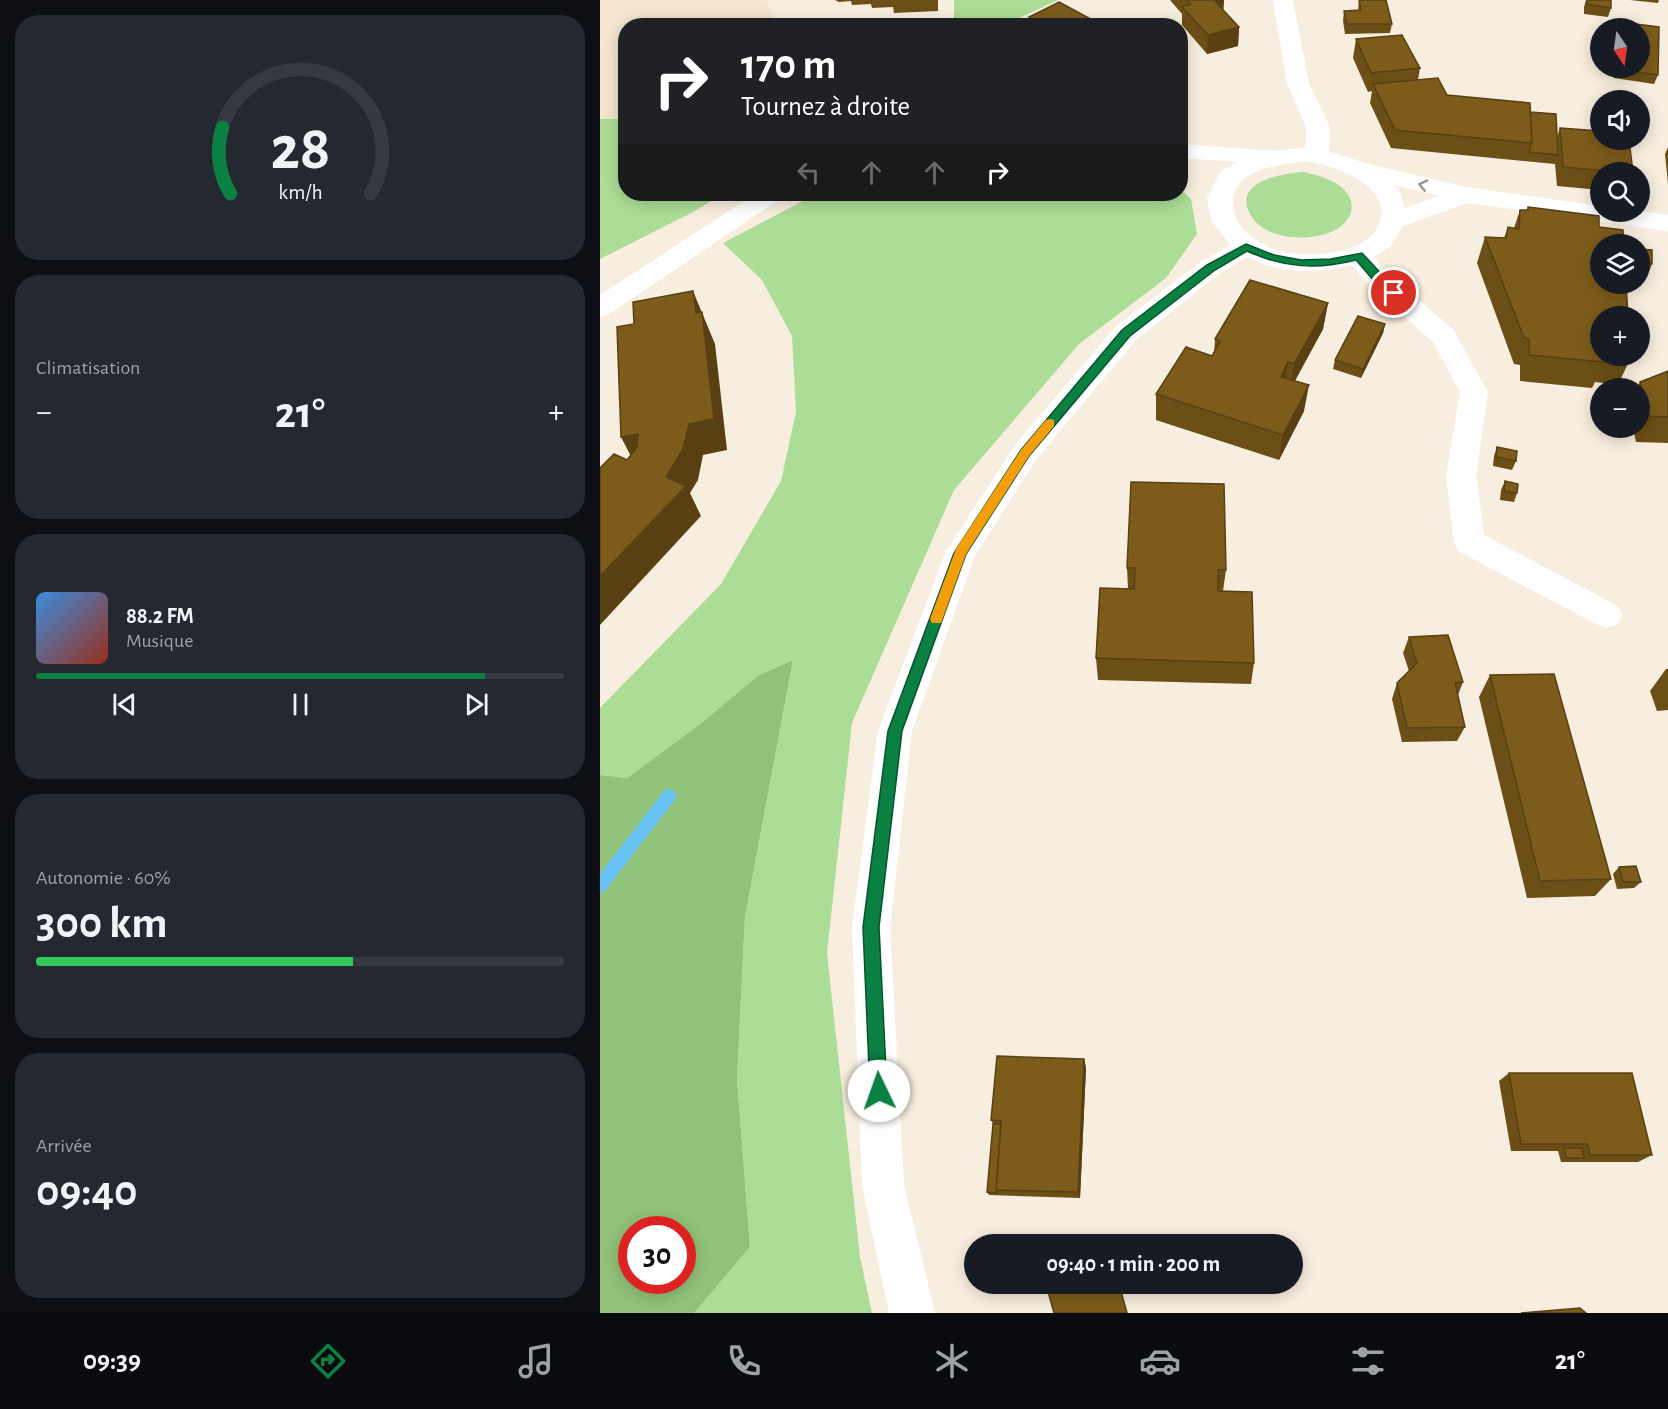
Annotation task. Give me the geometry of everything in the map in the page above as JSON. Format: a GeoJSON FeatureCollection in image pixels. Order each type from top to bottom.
{"type":"FeatureCollection","features":[{"type":"Feature","properties":{"kind":"street"},"geometry":{"type":"LineString","coordinates":[[1283,0],[1298,84],[1318,128],[1317,155]]}},
{"type":"Feature","properties":{"kind":"street"},"geometry":{"type":"LineString","coordinates":[[1188,152],[1272,157],[1317,155],[1361,170],[1466,195],[1668,223]]}},
{"type":"Feature","properties":{"kind":"street"},"geometry":{"type":"LineString","coordinates":[[1272,157],[1250,164],[1232,175],[1221,190],[1217,205],[1220,220],[1230,234],[1246,247],[1271,258],[1301,264],[1331,263],[1358,255],[1375,246],[1386,234],[1393,221],[1391,202],[1380,184],[1361,170]]}},
{"type":"Feature","properties":{"kind":"street"},"geometry":{"type":"LineString","coordinates":[[1188,159],[1221,190]]}},
{"type":"Feature","properties":{"kind":"street"},"geometry":{"type":"LineString","coordinates":[[1393,221],[1466,195]]}},
{"type":"Feature","properties":{"kind":"street"},"geometry":{"type":"LineString","coordinates":[[600,308],[760,201]]}},
{"type":"Feature","properties":{"kind":"street"},"geometry":{"type":"LineString","coordinates":[[912,1313],[883,1185],[871,927],[895,731],[961,553],[1025,453],[1126,333],[1211,267],[1246,247]]}},
{"type":"Feature","properties":{"kind":"street"},"geometry":{"type":"LineString","coordinates":[[1358,255],[1377,278],[1443,336],[1474,392],[1461,476],[1469,542],[1607,615]]}},
{"type":"Feature","properties":{"kind":"shaded area"},"geometry":{"type":"Polygon","coordinates":[[[600,0],[766,0],[773,18],[618,18],[618,121],[600,122],[600,0]]]}},
{"type":"Feature","properties":{"kind":"green space"},"geometry":{"type":"Polygon","coordinates":[[[954,0],[1058,0],[1019,18],[954,18],[954,0]]]}},
{"type":"Feature","properties":{"kind":"green space"},"geometry":{"type":"Polygon","coordinates":[[[600,119],[618,119],[618,201],[711,201],[600,259],[600,119]]]}},
{"type":"Feature","properties":{"kind":"green space"},"geometry":{"type":"Polygon","coordinates":[[[1304,172],[1320,176],[1344,189],[1351,203],[1351,212],[1346,222],[1327,233],[1303,238],[1277,234],[1257,223],[1246,203],[1248,194],[1254,186],[1273,177],[1304,172]]]}},
{"type":"Feature","properties":{"kind":"green space"},"geometry":{"type":"Polygon","coordinates":[[[1188,196],[1191,199],[1197,234],[1166,278],[1079,344],[954,490],[852,723],[827,953],[860,1257],[872,1313],[694,1313],[750,1247],[737,1079],[745,917],[793,660],[759,675],[699,725],[627,778],[600,775],[600,708],[721,584],[781,481],[796,412],[792,336],[762,280],[723,243],[803,201],[1188,201],[1188,196]]]}},
{"type":"Feature","properties":{"kind":"green space"},"geometry":{"type":"Polygon","coordinates":[[[793,660],[745,917],[737,1079],[750,1247],[694,1313],[600,1313],[600,775],[627,778],[699,725],[759,675],[793,660]]]}},
{"type":"Feature","properties":{"kind":"building"},"geometry":{"type":"Polygon","coordinates":[[[1187,0],[1214,0],[1239,27],[1208,35],[1182,7],[1191,4],[1187,0]]]}},
{"type":"Feature","properties":{"kind":"building"},"geometry":{"type":"Polygon","coordinates":[[[1359,0],[1386,0],[1392,24],[1347,24],[1344,11],[1361,10],[1359,0]]]}},
{"type":"Feature","properties":{"kind":"building"},"geometry":{"type":"Polygon","coordinates":[[[1587,0],[1611,0],[1611,8],[1587,4],[1587,0]]]}},
{"type":"Feature","properties":{"kind":"building"},"geometry":{"type":"Polygon","coordinates":[[[1059,2],[1089,18],[1031,18],[1029,17],[1059,2]]]}},
{"type":"Feature","properties":{"kind":"building"},"geometry":{"type":"Polygon","coordinates":[[[1650,26],[1659,27],[1658,75],[1650,74],[1650,26]]]}},
{"type":"Feature","properties":{"kind":"building"},"geometry":{"type":"Polygon","coordinates":[[[1402,35],[1420,68],[1371,73],[1356,39],[1402,35]]]}},
{"type":"Feature","properties":{"kind":"building"},"geometry":{"type":"Polygon","coordinates":[[[1438,78],[1447,95],[1530,103],[1532,143],[1395,130],[1373,84],[1438,78]]]}},
{"type":"Feature","properties":{"kind":"building"},"geometry":{"type":"Polygon","coordinates":[[[1530,112],[1556,114],[1558,155],[1529,152],[1532,143],[1530,112]]]}},
{"type":"Feature","properties":{"kind":"building"},"geometry":{"type":"Polygon","coordinates":[[[1560,128],[1590,130],[1590,150],[1630,150],[1632,162],[1590,162],[1590,169],[1563,167],[1560,128]]]}},
{"type":"Feature","properties":{"kind":"building"},"geometry":{"type":"Polygon","coordinates":[[[1528,207],[1590,215],[1590,222],[1599,222],[1599,227],[1623,230],[1623,234],[1590,234],[1590,294],[1627,294],[1627,306],[1590,306],[1590,361],[1529,355],[1529,339],[1524,338],[1485,237],[1506,238],[1508,227],[1519,229],[1520,210],[1528,210],[1528,207]]]}},
{"type":"Feature","properties":{"kind":"building"},"geometry":{"type":"Polygon","coordinates":[[[1650,250],[1652,250],[1652,264],[1650,264],[1650,250]]]}},
{"type":"Feature","properties":{"kind":"building"},"geometry":{"type":"Polygon","coordinates":[[[1250,280],[1328,303],[1294,364],[1288,362],[1281,377],[1309,385],[1283,435],[1156,394],[1186,347],[1212,356],[1220,341],[1215,339],[1250,280]]]}},
{"type":"Feature","properties":{"kind":"building"},"geometry":{"type":"Polygon","coordinates":[[[693,291],[696,313],[702,312],[714,419],[689,424],[683,449],[666,477],[686,486],[600,576],[600,468],[614,454],[627,460],[637,447],[638,434],[621,437],[617,327],[634,324],[633,302],[693,291]]]}},
{"type":"Feature","properties":{"kind":"building"},"geometry":{"type":"Polygon","coordinates":[[[1358,316],[1385,324],[1363,369],[1335,360],[1358,316]]]}},
{"type":"Feature","properties":{"kind":"building"},"geometry":{"type":"Polygon","coordinates":[[[1668,371],[1668,417],[1650,416],[1650,378],[1668,371]]]}},
{"type":"Feature","properties":{"kind":"building"},"geometry":{"type":"Polygon","coordinates":[[[1497,447],[1517,451],[1516,461],[1496,457],[1497,447]]]}},
{"type":"Feature","properties":{"kind":"building"},"geometry":{"type":"Polygon","coordinates":[[[1505,481],[1518,484],[1517,493],[1504,491],[1505,481]]]}},
{"type":"Feature","properties":{"kind":"building"},"geometry":{"type":"Polygon","coordinates":[[[1131,482],[1224,484],[1226,570],[1218,570],[1218,591],[1252,592],[1254,663],[1096,658],[1100,588],[1134,589],[1135,568],[1127,568],[1131,482]]]}},
{"type":"Feature","properties":{"kind":"building"},"geometry":{"type":"Polygon","coordinates":[[[1448,635],[1463,682],[1455,683],[1465,727],[1407,728],[1397,683],[1417,663],[1409,637],[1448,635]]]}},
{"type":"Feature","properties":{"kind":"building"},"geometry":{"type":"Polygon","coordinates":[[[1554,674],[1611,879],[1540,881],[1490,675],[1554,674]]]}},
{"type":"Feature","properties":{"kind":"building"},"geometry":{"type":"Polygon","coordinates":[[[1636,866],[1641,882],[1623,882],[1619,867],[1636,866]]]}},
{"type":"Feature","properties":{"kind":"building"},"geometry":{"type":"Polygon","coordinates":[[[997,1056],[1084,1059],[1078,1192],[996,1190],[1001,1121],[991,1120],[997,1056]]]}},
{"type":"Feature","properties":{"kind":"building"},"geometry":{"type":"Polygon","coordinates":[[[1509,1073],[1632,1073],[1652,1155],[1590,1155],[1588,1144],[1521,1144],[1509,1073]]]}},
{"type":"Feature","properties":{"kind":"building"},"geometry":{"type":"Polygon","coordinates":[[[993,1124],[1001,1124],[997,1193],[987,1192],[993,1124]]]}},
{"type":"Feature","properties":{"kind":"building"},"geometry":{"type":"Polygon","coordinates":[[[1564,1148],[1582,1148],[1584,1158],[1566,1158],[1564,1148]]]}},
{"type":"Feature","properties":{"kind":"building"},"geometry":{"type":"Polygon","coordinates":[[[1049,1294],[1122,1294],[1127,1313],[1054,1313],[1049,1294]]]}},
{"type":"Feature","properties":{"kind":"building"},"geometry":{"type":"Polygon","coordinates":[[[1580,1308],[1586,1313],[1521,1313],[1580,1308]]]}},
{"type":"Feature","properties":{"kind":"waterway"},"geometry":{"type":"LineString","coordinates":[[600,886],[669,796]]}},
{"type":"Feature","properties":{"kind":"slow traffic"},"geometry":{"type":"LineString","coordinates":[[936,619],[961,553],[1025,453],[1050,423]]}},
{"type":"Feature","properties":{"kind":"route"},"geometry":{"type":"LineString","coordinates":[[879,1091],[871,927],[895,731],[961,553],[999,493],[1025,453],[1126,333],[1211,267],[1246,247],[1271,258],[1301,264],[1331,263],[1358,255],[1377,278],[1394,293]]}}]}
